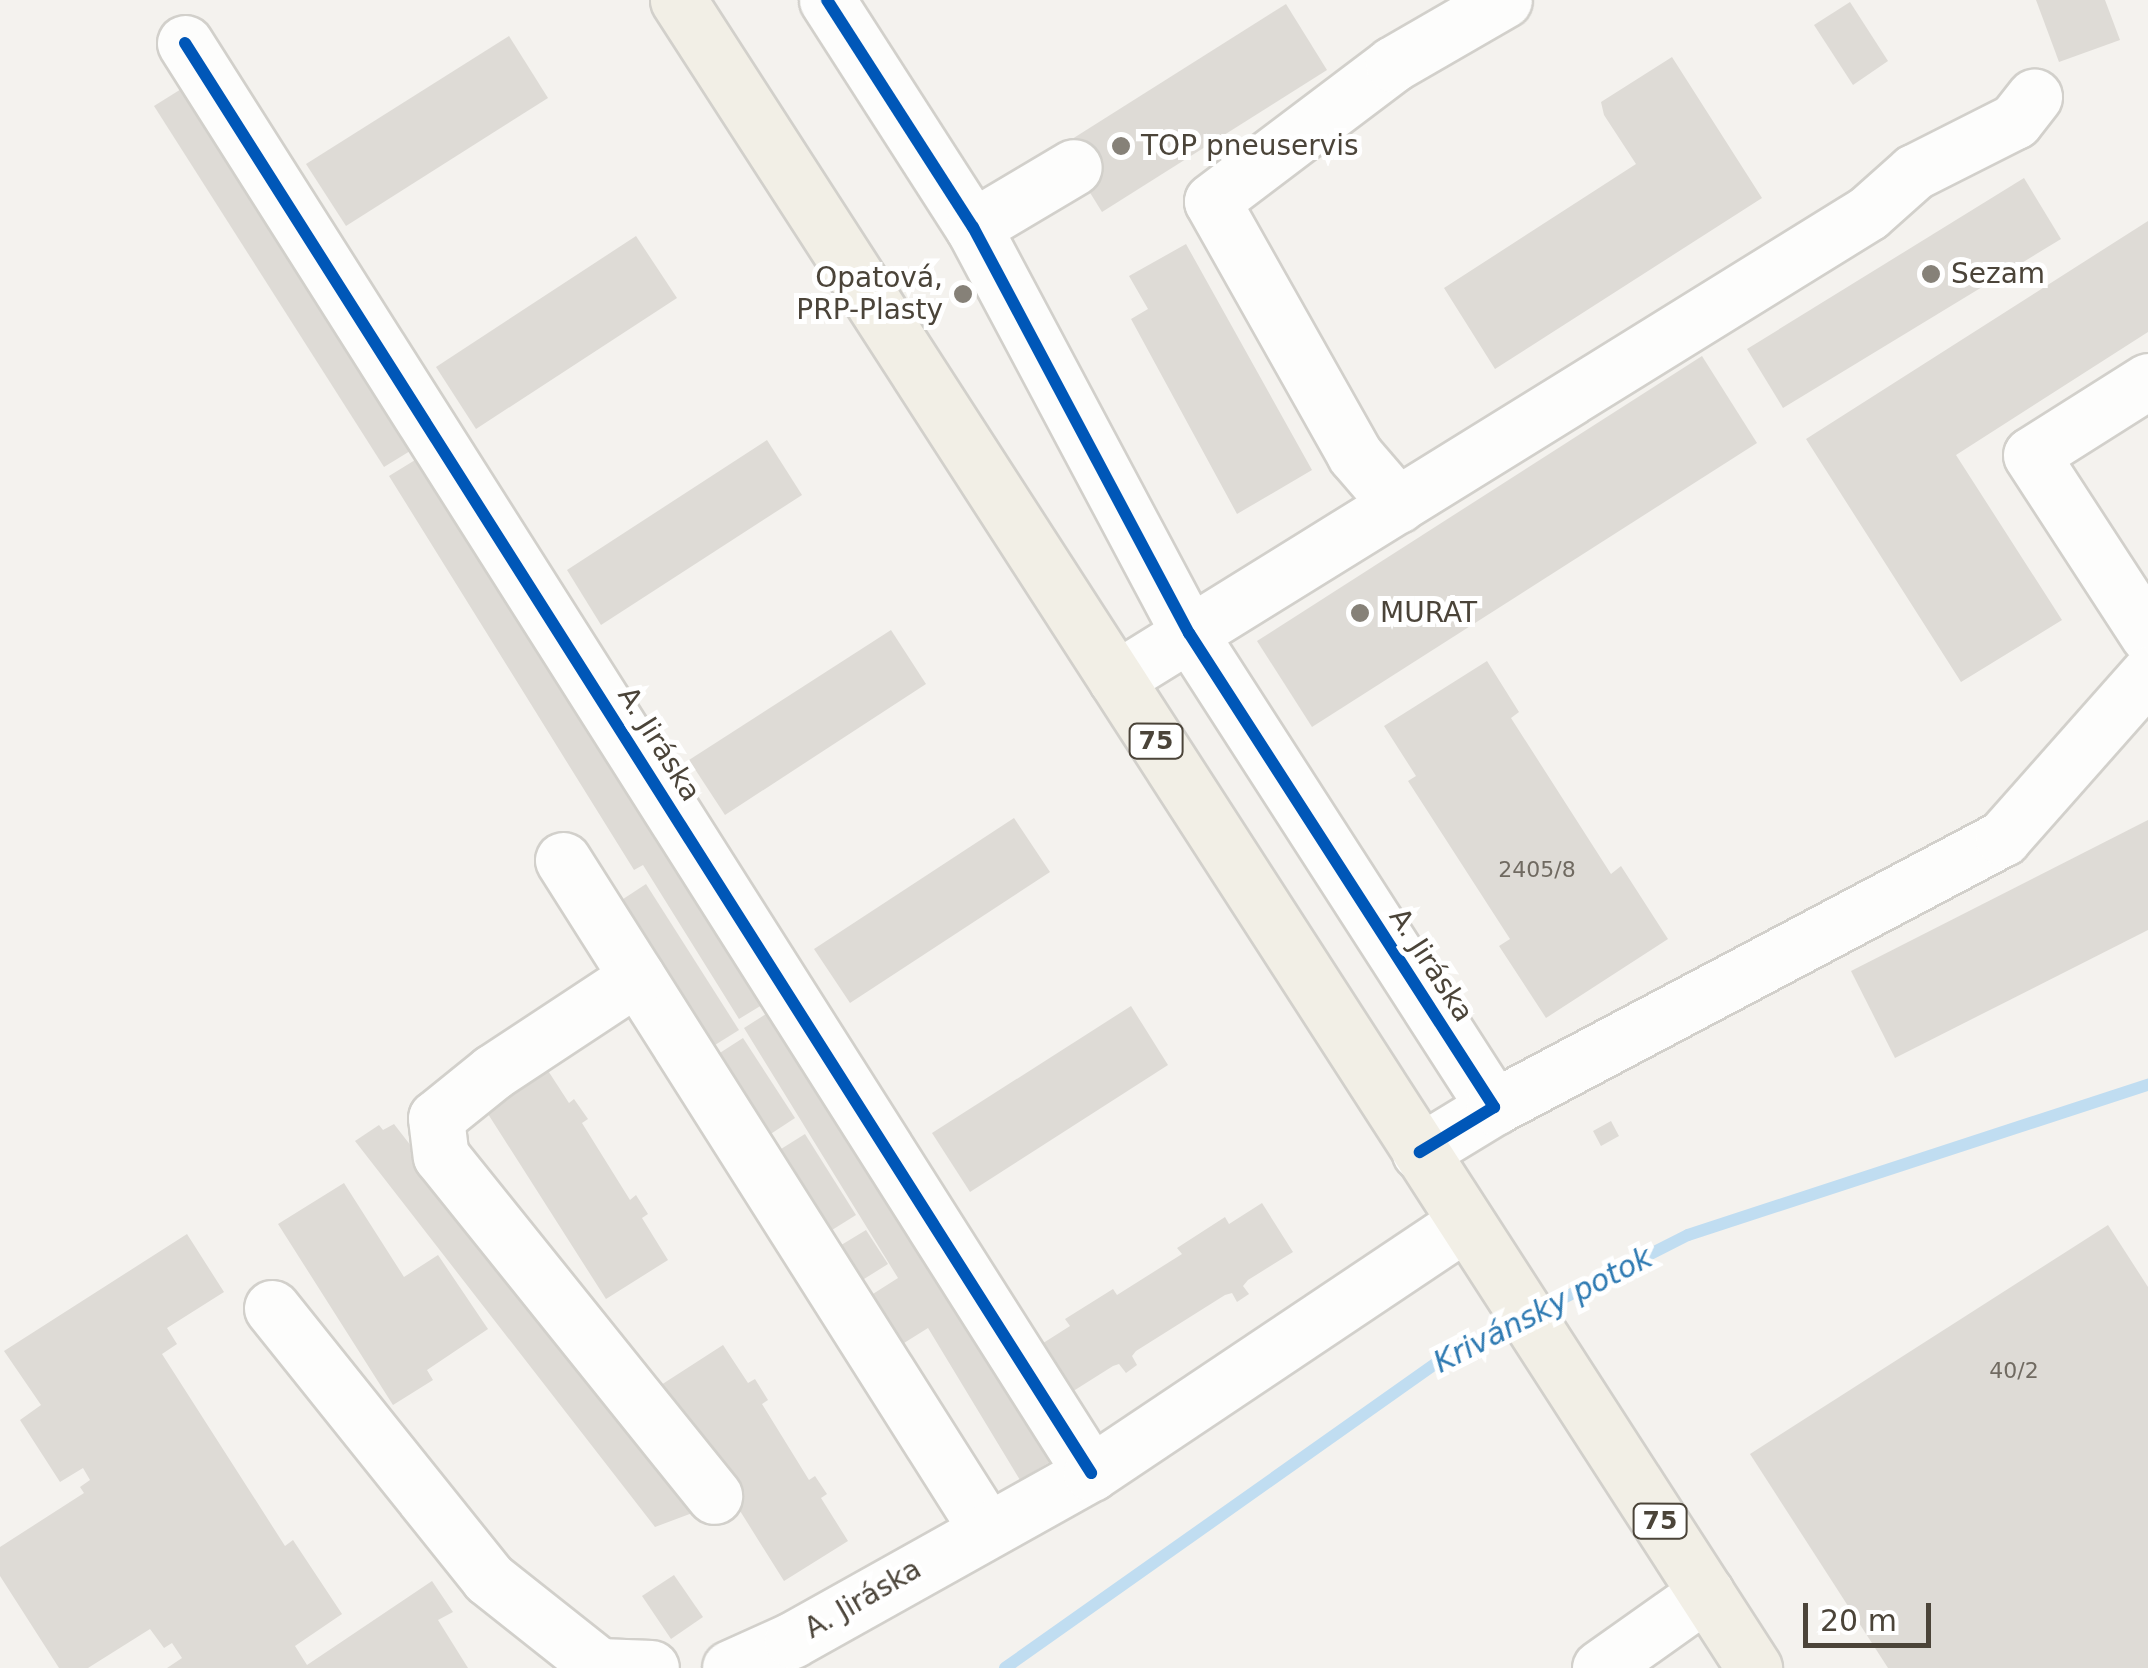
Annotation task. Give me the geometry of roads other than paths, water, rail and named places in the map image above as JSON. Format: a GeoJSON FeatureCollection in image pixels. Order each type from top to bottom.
{"type":"FeatureCollection","features":[{"type":"Feature","properties":{"kind":"main road","name":"75"},"geometry":{"type":"LineString","coordinates":[[678,0],[1754,1668]]}},
{"type":"Feature","properties":{"kind":"street","name":"A. Jiráska"},"geometry":{"type":"LineString","coordinates":[[828,0],[973,226],[1188,633],[1494,1108]]}},
{"type":"Feature","properties":{"kind":"street"},"geometry":{"type":"LineString","coordinates":[[1398,505],[1356,455],[1212,201],[1393,64],[1504,0]]}},
{"type":"Feature","properties":{"kind":"street","name":"A. Jiráska"},"geometry":{"type":"LineString","coordinates":[[184,42],[1091,1473]]}},
{"type":"Feature","properties":{"kind":"street"},"geometry":{"type":"LineString","coordinates":[[1116,679],[1868,213],[1914,172],[2015,121],[2034,98]]}},
{"type":"Feature","properties":{"kind":"street"},"geometry":{"type":"LineString","coordinates":[[973,226],[1074,167]]}},
{"type":"Feature","properties":{"kind":"street"},"geometry":{"type":"LineString","coordinates":[[2148,381],[2031,455],[2148,635]]}},
{"type":"Feature","properties":{"kind":"street"},"geometry":{"type":"LineString","coordinates":[[1420,1152],[1494,1108],[2003,838],[2148,674]]}},
{"type":"Feature","properties":{"kind":"street"},"geometry":{"type":"LineString","coordinates":[[563,860],[986,1528]]}},
{"type":"Feature","properties":{"kind":"street"},"geometry":{"type":"LineString","coordinates":[[637,977],[493,1072],[436,1118],[441,1156],[714,1496]]}},
{"type":"Feature","properties":{"kind":"street","name":"A. Jiráska"},"geometry":{"type":"LineString","coordinates":[[730,1668],[792,1640],[986,1528],[1091,1473],[1479,1240]]}},
{"type":"Feature","properties":{"kind":"street"},"geometry":{"type":"LineString","coordinates":[[272,1308],[488,1578],[615,1667]]}},
{"type":"Feature","properties":{"kind":"street"},"geometry":{"type":"LineString","coordinates":[[1600,1668],[1706,1593]]}},
{"type":"Feature","properties":{"kind":"waterway","name":"Krivánsky potok"},"geometry":{"type":"LineString","coordinates":[[1538,1311],[1688,1235],[2148,1085]]}},
{"type":"Feature","properties":{"kind":"waterway","name":"Krivánsky potok"},"geometry":{"type":"LineString","coordinates":[[1005,1668],[1442,1359],[1515,1322]]}},
{"type":"Feature","properties":{"kind":"place","name":"TOP pneuservis"},"geometry":{"type":"Point","coordinates":[1121,146]}},
{"type":"Feature","properties":{"kind":"place","name":"Sezam"},"geometry":{"type":"Point","coordinates":[1931,274]}},
{"type":"Feature","properties":{"kind":"place","name":"Opatová, PRP-Plasty"},"geometry":{"type":"Point","coordinates":[963,294]}},
{"type":"Feature","properties":{"kind":"place","name":"MURAT"},"geometry":{"type":"Point","coordinates":[1360,613]}}]}
